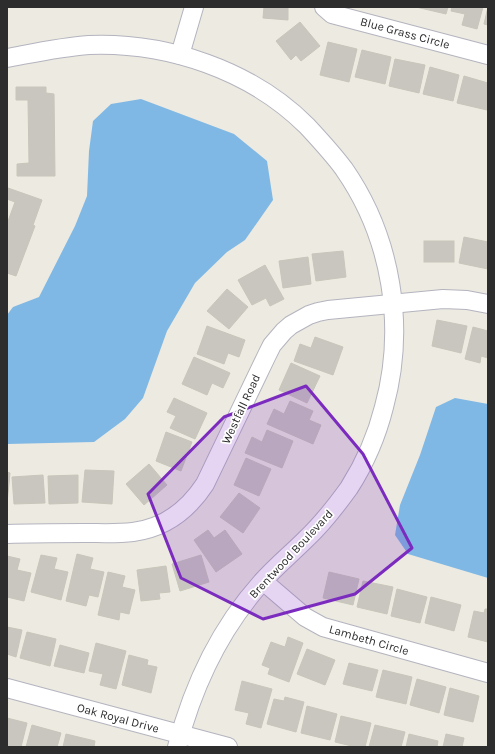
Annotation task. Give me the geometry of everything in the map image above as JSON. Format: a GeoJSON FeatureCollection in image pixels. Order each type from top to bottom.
{"type":"FeatureCollection","features":[{"type":"Feature","properties":{"kind":"street"},"geometry":{"type":"LineString","coordinates":[[180,55],[194,7]]}},
{"type":"Feature","properties":{"kind":"street","name":"Blue Grass Circle"},"geometry":{"type":"LineString","coordinates":[[324,7],[332,14],[488,55]]}},
{"type":"Feature","properties":{"kind":"street","name":"Brentwood Boulevard"},"geometry":{"type":"LineString","coordinates":[[7,58],[55,49],[90,45],[126,46],[180,55],[232,74],[262,91],[280,104],[298,118],[323,142],[344,169],[362,199],[376,230],[386,263],[395,322],[394,357],[389,391],[380,424],[367,456],[350,486],[330,513],[307,539],[289,554],[263,581],[225,631],[201,676],[186,712],[178,741]]}},
{"type":"Feature","properties":{"kind":"street","name":"Westfall Road"},"geometry":{"type":"LineString","coordinates":[[7,534],[134,532],[156,526],[184,510],[205,484],[272,345],[284,332],[300,320],[318,312],[328,310],[443,299],[467,300],[488,304]]}},
{"type":"Feature","properties":{"kind":"street","name":"Lambeth Circle"},"geometry":{"type":"LineString","coordinates":[[263,581],[305,617],[323,627],[488,673]]}},
{"type":"Feature","properties":{"kind":"street","name":"Oak Royal Drive"},"geometry":{"type":"LineString","coordinates":[[7,688],[178,741],[228,747]]}},
{"type":"Feature","properties":{"kind":"highlighted area"},"geometry":{"type":"Polygon","coordinates":[[[306,386],[363,454],[412,548],[355,594],[263,619],[181,578],[148,494],[224,417],[306,386]]]}},
{"type":"Feature","properties":{"kind":"water"},"geometry":{"type":"Polygon","coordinates":[[[141,99],[234,134],[267,161],[273,200],[245,240],[227,252],[195,283],[167,331],[143,398],[125,419],[94,442],[7,444],[7,315],[13,307],[39,297],[75,226],[87,196],[89,151],[93,121],[111,104],[141,99]]]}},
{"type":"Feature","properties":{"kind":"water"},"geometry":{"type":"Polygon","coordinates":[[[455,398],[488,404],[488,578],[408,554],[395,535],[400,505],[420,455],[436,407],[455,398]]]}},
{"type":"Feature","properties":{"kind":"building"},"geometry":{"type":"Polygon","coordinates":[[[264,7],[288,7],[288,20],[263,18],[264,7]]]}},
{"type":"Feature","properties":{"kind":"building"},"geometry":{"type":"Polygon","coordinates":[[[416,7],[448,7],[446,14],[416,7]]]}},
{"type":"Feature","properties":{"kind":"building"},"geometry":{"type":"Polygon","coordinates":[[[452,7],[483,7],[477,29],[462,25],[465,14],[451,11],[452,7]]]}},
{"type":"Feature","properties":{"kind":"building"},"geometry":{"type":"Polygon","coordinates":[[[488,7],[488,25],[484,24],[488,7]]]}},
{"type":"Feature","properties":{"kind":"building"},"geometry":{"type":"Polygon","coordinates":[[[300,22],[320,46],[301,61],[296,55],[291,60],[276,41],[300,22]]]}},
{"type":"Feature","properties":{"kind":"building"},"geometry":{"type":"Polygon","coordinates":[[[328,42],[357,49],[349,82],[320,75],[328,42]]]}},
{"type":"Feature","properties":{"kind":"building"},"geometry":{"type":"Polygon","coordinates":[[[362,50],[391,57],[385,84],[355,77],[362,50]]]}},
{"type":"Feature","properties":{"kind":"building"},"geometry":{"type":"Polygon","coordinates":[[[395,59],[425,65],[419,93],[389,86],[395,59]]]}},
{"type":"Feature","properties":{"kind":"building"},"geometry":{"type":"Polygon","coordinates":[[[430,67],[459,75],[453,101],[423,94],[430,67]]]}},
{"type":"Feature","properties":{"kind":"building"},"geometry":{"type":"Polygon","coordinates":[[[464,76],[488,83],[487,110],[457,103],[464,76]]]}},
{"type":"Feature","properties":{"kind":"building"},"geometry":{"type":"Polygon","coordinates":[[[16,87],[46,87],[46,93],[54,94],[55,176],[17,176],[17,164],[29,163],[28,100],[16,100],[16,87]]]}},
{"type":"Feature","properties":{"kind":"building"},"geometry":{"type":"Polygon","coordinates":[[[8,188],[42,200],[33,225],[35,226],[16,276],[7,273],[7,224],[15,202],[7,199],[8,188]]]}},
{"type":"Feature","properties":{"kind":"building"},"geometry":{"type":"Polygon","coordinates":[[[464,237],[488,242],[488,269],[459,263],[464,237]]]}},
{"type":"Feature","properties":{"kind":"building"},"geometry":{"type":"Polygon","coordinates":[[[424,241],[454,241],[454,262],[424,262],[424,241]]]}},
{"type":"Feature","properties":{"kind":"building"},"geometry":{"type":"Polygon","coordinates":[[[343,251],[346,277],[316,281],[312,254],[343,251]]]}},
{"type":"Feature","properties":{"kind":"building"},"geometry":{"type":"Polygon","coordinates":[[[308,257],[311,284],[283,288],[279,261],[308,257]]]}},
{"type":"Feature","properties":{"kind":"building"},"geometry":{"type":"Polygon","coordinates":[[[265,265],[284,299],[270,306],[266,298],[252,305],[238,280],[265,265]]]}},
{"type":"Feature","properties":{"kind":"building"},"geometry":{"type":"Polygon","coordinates":[[[227,289],[248,307],[229,329],[207,311],[227,289]]]}},
{"type":"Feature","properties":{"kind":"building"},"geometry":{"type":"Polygon","coordinates":[[[437,320],[467,326],[461,353],[432,346],[437,320]]]}},
{"type":"Feature","properties":{"kind":"building"},"geometry":{"type":"Polygon","coordinates":[[[207,326],[245,340],[239,357],[228,353],[224,364],[197,354],[207,326]]]}},
{"type":"Feature","properties":{"kind":"building"},"geometry":{"type":"Polygon","coordinates":[[[473,327],[488,331],[488,358],[481,356],[480,363],[465,359],[473,327]]]}},
{"type":"Feature","properties":{"kind":"building"},"geometry":{"type":"Polygon","coordinates":[[[315,337],[343,347],[333,375],[294,361],[300,344],[311,348],[315,337]]]}},
{"type":"Feature","properties":{"kind":"building"},"geometry":{"type":"Polygon","coordinates":[[[194,357],[230,373],[223,388],[212,383],[207,395],[182,384],[194,357]]]}},
{"type":"Feature","properties":{"kind":"building"},"geometry":{"type":"Polygon","coordinates":[[[291,363],[320,376],[307,403],[279,390],[291,363]]]}},
{"type":"Feature","properties":{"kind":"building"},"geometry":{"type":"Polygon","coordinates":[[[174,398],[207,413],[195,439],[170,428],[176,416],[167,412],[174,398]]]}},
{"type":"Feature","properties":{"kind":"building"},"geometry":{"type":"Polygon","coordinates":[[[290,401],[313,411],[309,420],[321,425],[313,444],[267,424],[274,409],[284,414],[290,401]]]}},
{"type":"Feature","properties":{"kind":"building"},"geometry":{"type":"Polygon","coordinates":[[[267,430],[293,441],[282,468],[245,453],[252,437],[262,442],[267,430]]]}},
{"type":"Feature","properties":{"kind":"building"},"geometry":{"type":"Polygon","coordinates":[[[166,432],[192,442],[181,471],[156,461],[166,432]]]}},
{"type":"Feature","properties":{"kind":"building"},"geometry":{"type":"Polygon","coordinates":[[[246,458],[271,469],[259,496],[234,485],[246,458]]]}},
{"type":"Feature","properties":{"kind":"building"},"geometry":{"type":"Polygon","coordinates":[[[149,464],[167,485],[144,505],[126,484],[149,464]]]}},
{"type":"Feature","properties":{"kind":"building"},"geometry":{"type":"Polygon","coordinates":[[[85,470],[114,471],[112,504],[82,502],[85,470]]]}},
{"type":"Feature","properties":{"kind":"building"},"geometry":{"type":"Polygon","coordinates":[[[7,472],[10,473],[7,503],[7,472]]]}},
{"type":"Feature","properties":{"kind":"building"},"geometry":{"type":"Polygon","coordinates":[[[43,475],[45,503],[14,504],[12,477],[43,475]]]}},
{"type":"Feature","properties":{"kind":"building"},"geometry":{"type":"Polygon","coordinates":[[[78,475],[78,503],[49,504],[48,476],[78,475]]]}},
{"type":"Feature","properties":{"kind":"building"},"geometry":{"type":"Polygon","coordinates":[[[239,493],[260,508],[243,533],[220,517],[239,493]]]}},
{"type":"Feature","properties":{"kind":"building"},"geometry":{"type":"Polygon","coordinates":[[[208,530],[214,538],[225,530],[242,554],[216,572],[194,540],[208,530]]]}},
{"type":"Feature","properties":{"kind":"building"},"geometry":{"type":"Polygon","coordinates":[[[77,554],[93,558],[90,569],[104,572],[98,597],[89,595],[86,606],[66,601],[77,554]]]}},
{"type":"Feature","properties":{"kind":"building"},"geometry":{"type":"Polygon","coordinates":[[[41,555],[57,558],[54,569],[68,572],[61,600],[31,592],[41,555]]]}},
{"type":"Feature","properties":{"kind":"building"},"geometry":{"type":"Polygon","coordinates":[[[201,555],[209,582],[180,591],[172,564],[201,555]]]}},
{"type":"Feature","properties":{"kind":"building"},"geometry":{"type":"Polygon","coordinates":[[[7,556],[20,559],[17,570],[31,573],[24,601],[7,597],[7,556]]]}},
{"type":"Feature","properties":{"kind":"building"},"geometry":{"type":"Polygon","coordinates":[[[166,566],[170,592],[159,593],[160,599],[141,601],[137,570],[166,566]]]}},
{"type":"Feature","properties":{"kind":"building"},"geometry":{"type":"Polygon","coordinates":[[[108,572],[125,576],[122,587],[135,590],[129,614],[120,612],[119,620],[98,615],[108,572]]]}},
{"type":"Feature","properties":{"kind":"building"},"geometry":{"type":"Polygon","coordinates":[[[329,572],[359,579],[353,605],[323,598],[329,572]]]}},
{"type":"Feature","properties":{"kind":"building"},"geometry":{"type":"Polygon","coordinates":[[[363,581],[393,587],[387,614],[357,607],[363,581]]]}},
{"type":"Feature","properties":{"kind":"building"},"geometry":{"type":"Polygon","coordinates":[[[397,589],[427,597],[420,623],[391,616],[397,589]]]}},
{"type":"Feature","properties":{"kind":"building"},"geometry":{"type":"Polygon","coordinates":[[[431,597],[461,605],[454,631],[425,623],[431,597]]]}},
{"type":"Feature","properties":{"kind":"building"},"geometry":{"type":"Polygon","coordinates":[[[485,609],[488,609],[488,642],[468,637],[474,611],[484,613],[485,609]]]}},
{"type":"Feature","properties":{"kind":"building"},"geometry":{"type":"Polygon","coordinates":[[[7,627],[22,630],[16,657],[7,654],[7,627]]]}},
{"type":"Feature","properties":{"kind":"building"},"geometry":{"type":"Polygon","coordinates":[[[27,632],[56,639],[50,666],[20,658],[27,632]]]}},
{"type":"Feature","properties":{"kind":"building"},"geometry":{"type":"Polygon","coordinates":[[[288,637],[303,643],[289,682],[268,674],[270,668],[262,665],[271,642],[285,647],[288,637]]]}},
{"type":"Feature","properties":{"kind":"building"},"geometry":{"type":"Polygon","coordinates":[[[96,643],[126,651],[116,689],[100,685],[103,674],[89,671],[96,643]]]}},
{"type":"Feature","properties":{"kind":"building"},"geometry":{"type":"Polygon","coordinates":[[[60,645],[89,653],[84,673],[54,666],[60,645]]]}},
{"type":"Feature","properties":{"kind":"building"},"geometry":{"type":"Polygon","coordinates":[[[307,649],[335,660],[325,685],[297,674],[307,649]]]}},
{"type":"Feature","properties":{"kind":"building"},"geometry":{"type":"Polygon","coordinates":[[[129,655],[148,660],[147,665],[157,667],[151,693],[122,685],[129,655]]]}},
{"type":"Feature","properties":{"kind":"building"},"geometry":{"type":"Polygon","coordinates":[[[349,663],[378,670],[372,691],[343,684],[349,663]]]}},
{"type":"Feature","properties":{"kind":"building"},"geometry":{"type":"Polygon","coordinates":[[[383,670],[412,677],[406,704],[376,697],[383,670]]]}},
{"type":"Feature","properties":{"kind":"building"},"geometry":{"type":"Polygon","coordinates":[[[417,679],[446,687],[439,713],[410,705],[417,679]]]}},
{"type":"Feature","properties":{"kind":"building"},"geometry":{"type":"Polygon","coordinates":[[[242,681],[272,689],[261,728],[246,724],[249,713],[235,710],[242,681]]]}},
{"type":"Feature","properties":{"kind":"building"},"geometry":{"type":"Polygon","coordinates":[[[450,688],[479,696],[473,722],[444,715],[450,688]]]}},
{"type":"Feature","properties":{"kind":"building"},"geometry":{"type":"Polygon","coordinates":[[[285,697],[304,702],[296,732],[267,724],[274,699],[284,701],[285,697]]]}},
{"type":"Feature","properties":{"kind":"building"},"geometry":{"type":"Polygon","coordinates":[[[307,706],[337,714],[330,740],[301,733],[307,706]]]}},
{"type":"Feature","properties":{"kind":"building"},"geometry":{"type":"Polygon","coordinates":[[[341,716],[371,723],[365,747],[356,747],[335,742],[341,716]]]}},
{"type":"Feature","properties":{"kind":"building"},"geometry":{"type":"Polygon","coordinates":[[[7,718],[27,723],[21,747],[7,746],[7,718]]]}},
{"type":"Feature","properties":{"kind":"building"},"geometry":{"type":"Polygon","coordinates":[[[32,725],[61,733],[57,747],[26,747],[32,725]]]}},
{"type":"Feature","properties":{"kind":"building"},"geometry":{"type":"Polygon","coordinates":[[[375,725],[405,732],[401,747],[369,747],[375,725]]]}},
{"type":"Feature","properties":{"kind":"building"},"geometry":{"type":"Polygon","coordinates":[[[66,734],[95,741],[94,747],[63,747],[66,734]]]}},
{"type":"Feature","properties":{"kind":"building"},"geometry":{"type":"Polygon","coordinates":[[[409,734],[438,741],[437,747],[406,747],[409,734]]]}},
{"type":"Feature","properties":{"kind":"building"},"geometry":{"type":"Polygon","coordinates":[[[446,734],[464,738],[462,747],[443,747],[446,734]]]}}]}
